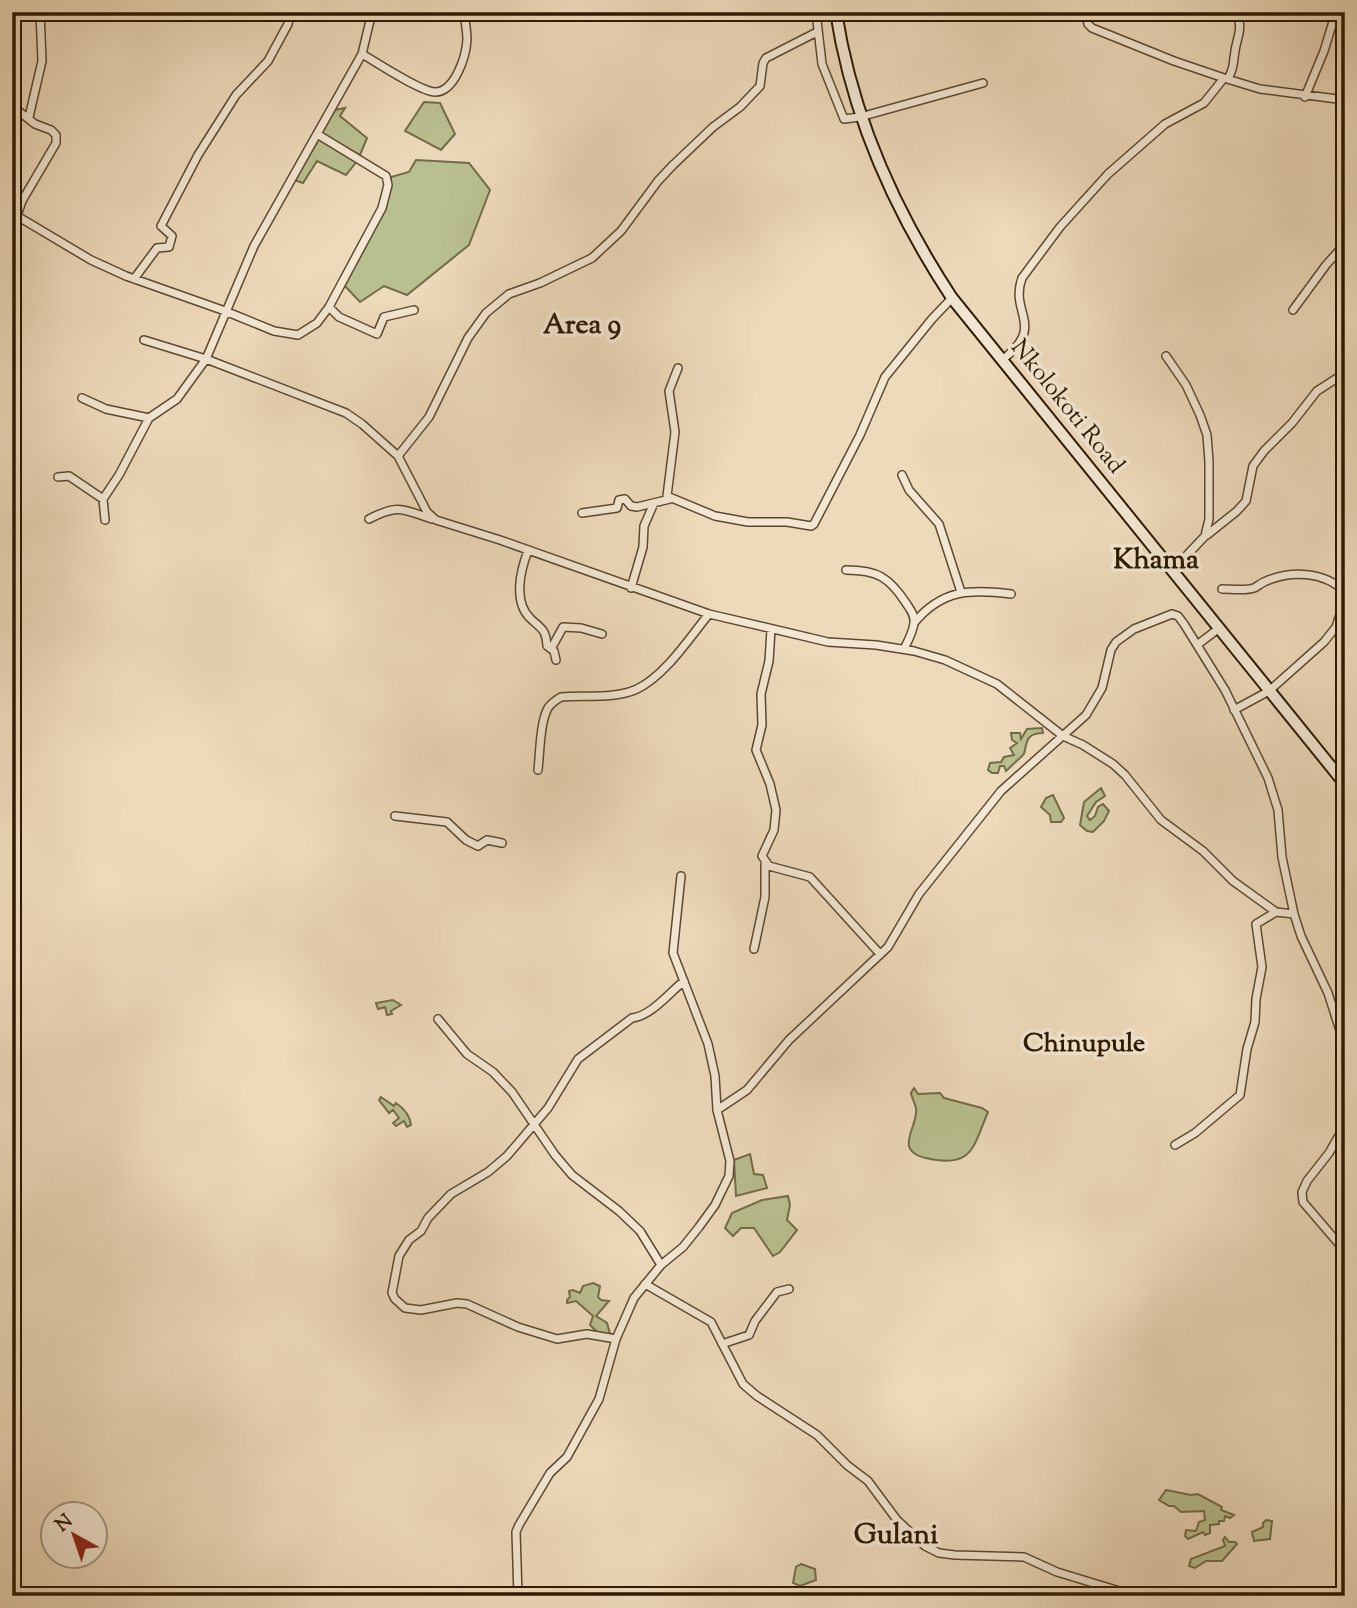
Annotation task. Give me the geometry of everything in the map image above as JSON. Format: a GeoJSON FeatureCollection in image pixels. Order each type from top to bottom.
{"type":"FeatureCollection","features":[{"type":"Feature","properties":{"kind":"main road","name":"Nkolokoti Road"},"geometry":{"type":"LineString","coordinates":[[836,12],[860,117],[891,194],[952,298],[1345,785]]}},
{"type":"Feature","properties":{"kind":"street"},"geometry":{"type":"LineString","coordinates":[[29,117],[42,61],[40,12]]}},
{"type":"Feature","properties":{"kind":"street"},"geometry":{"type":"LineString","coordinates":[[134,279],[157,248],[169,247],[172,236],[161,226],[198,155],[236,94],[268,61],[288,24],[291,12]]}},
{"type":"Feature","properties":{"kind":"street"},"geometry":{"type":"LineString","coordinates":[[105,520],[103,499],[149,418],[177,399],[206,359],[254,246],[362,54],[372,12]]}},
{"type":"Feature","properties":{"kind":"street"},"geometry":{"type":"LineString","coordinates":[[362,54],[432,93],[442,91],[452,82],[461,64],[467,40],[464,12]]}},
{"type":"Feature","properties":{"kind":"street"},"geometry":{"type":"LineString","coordinates":[[816,12],[822,64],[842,116],[847,120],[982,83]]}},
{"type":"Feature","properties":{"kind":"street"},"geometry":{"type":"LineString","coordinates":[[1085,12],[1092,28],[1226,79],[1260,89],[1305,97],[1345,100]]}},
{"type":"Feature","properties":{"kind":"street"},"geometry":{"type":"LineString","coordinates":[[1002,360],[1019,346],[1024,337],[1019,286],[1022,278],[1060,227],[1108,174],[1165,124],[1205,103],[1226,79],[1235,64],[1235,51],[1240,36],[1238,18],[1234,12]]}},
{"type":"Feature","properties":{"kind":"street"},"geometry":{"type":"LineString","coordinates":[[1305,97],[1336,12]]}},
{"type":"Feature","properties":{"kind":"street"},"geometry":{"type":"LineString","coordinates":[[398,456],[429,417],[468,338],[486,313],[509,294],[541,283],[592,258],[621,231],[658,181],[760,86],[766,58],[817,32]]}},
{"type":"Feature","properties":{"kind":"street"},"geometry":{"type":"LineString","coordinates":[[12,106],[35,124],[51,130],[56,143],[15,214],[91,260],[134,279],[274,331],[298,335],[317,323],[329,307],[382,208],[388,186],[386,176],[317,134]]}},
{"type":"Feature","properties":{"kind":"street"},"geometry":{"type":"LineString","coordinates":[[1293,310],[1326,264],[1345,244]]}},
{"type":"Feature","properties":{"kind":"street"},"geometry":{"type":"LineString","coordinates":[[678,368],[669,391],[675,432],[666,493],[670,499],[705,514],[737,520],[811,526],[860,435],[885,377],[952,298]]}},
{"type":"Feature","properties":{"kind":"street"},"geometry":{"type":"LineString","coordinates":[[329,307],[339,317],[377,334],[384,317],[414,310]]}},
{"type":"Feature","properties":{"kind":"street"},"geometry":{"type":"LineString","coordinates":[[144,340],[206,359],[346,413],[398,456],[427,512],[436,520]]}},
{"type":"Feature","properties":{"kind":"street"},"geometry":{"type":"LineString","coordinates":[[1166,356],[1186,385],[1207,435],[1209,519],[1205,536]]}},
{"type":"Feature","properties":{"kind":"street"},"geometry":{"type":"LineString","coordinates":[[1172,571],[1205,536],[1245,501],[1253,466],[1264,451],[1292,423],[1317,391],[1345,373]]}},
{"type":"Feature","properties":{"kind":"street"},"geometry":{"type":"LineString","coordinates":[[82,398],[106,409],[149,418]]}},
{"type":"Feature","properties":{"kind":"street"},"geometry":{"type":"LineString","coordinates":[[902,475],[909,490],[939,524],[961,593]]}},
{"type":"Feature","properties":{"kind":"street"},"geometry":{"type":"LineString","coordinates":[[58,477],[69,476],[103,499]]}},
{"type":"Feature","properties":{"kind":"street"},"geometry":{"type":"LineString","coordinates":[[582,513],[617,508],[619,500],[625,499],[631,506],[637,507],[670,499]]}},
{"type":"Feature","properties":{"kind":"street"},"geometry":{"type":"LineString","coordinates":[[631,588],[643,547],[644,526],[654,503]]}},
{"type":"Feature","properties":{"kind":"street"},"geometry":{"type":"LineString","coordinates":[[369,519],[385,511],[402,508],[709,614],[828,642],[904,649],[945,660],[997,684],[1063,736],[1113,764],[1161,820],[1203,851],[1233,881],[1276,912],[1294,914]]}},
{"type":"Feature","properties":{"kind":"street"},"geometry":{"type":"LineString","coordinates":[[528,551],[519,575],[519,589],[529,618],[540,624],[547,637],[547,646],[554,651],[556,660]]}},
{"type":"Feature","properties":{"kind":"street"},"geometry":{"type":"LineString","coordinates":[[846,570],[859,570],[888,579],[914,615],[914,623],[904,649]]}},
{"type":"Feature","properties":{"kind":"street"},"geometry":{"type":"LineString","coordinates":[[1222,589],[1253,589],[1262,582],[1284,575],[1313,574],[1337,584],[1345,592]]}},
{"type":"Feature","properties":{"kind":"street"},"geometry":{"type":"LineString","coordinates":[[914,623],[940,600],[961,593],[969,591],[1011,594]]}},
{"type":"Feature","properties":{"kind":"street"},"geometry":{"type":"LineString","coordinates":[[1234,710],[1269,691],[1331,634],[1345,599]]}},
{"type":"Feature","properties":{"kind":"street"},"geometry":{"type":"LineString","coordinates":[[538,769],[544,722],[552,703],[561,697],[638,689],[673,658],[709,614]]}},
{"type":"Feature","properties":{"kind":"street"},"geometry":{"type":"LineString","coordinates":[[717,1110],[747,1090],[789,1040],[888,947],[919,894],[1001,791],[1086,715],[1102,688],[1111,650],[1123,636],[1171,614],[1178,616],[1197,645],[1268,778],[1279,810],[1282,857],[1294,914],[1301,936],[1328,993],[1345,1045]]}},
{"type":"Feature","properties":{"kind":"street"},"geometry":{"type":"LineString","coordinates":[[551,649],[563,627],[581,628],[602,634]]}},
{"type":"Feature","properties":{"kind":"street"},"geometry":{"type":"LineString","coordinates":[[1197,645],[1218,629]]}},
{"type":"Feature","properties":{"kind":"street"},"geometry":{"type":"LineString","coordinates":[[754,948],[765,897],[765,863],[762,856],[774,830],[776,810],[770,784],[756,750],[762,725],[761,694],[769,661],[771,630]]}},
{"type":"Feature","properties":{"kind":"street"},"geometry":{"type":"LineString","coordinates":[[395,816],[447,822],[466,840],[478,846],[487,840],[502,843]]}},
{"type":"Feature","properties":{"kind":"street"},"geometry":{"type":"LineString","coordinates":[[765,863],[810,877],[880,954]]}},
{"type":"Feature","properties":{"kind":"street"},"geometry":{"type":"LineString","coordinates":[[518,1596],[516,1532],[550,1473],[567,1457],[594,1408],[628,1310],[661,1265],[683,1247],[699,1227],[726,1183],[730,1161],[717,1110],[718,1095],[710,1053],[673,953],[681,876]]}},
{"type":"Feature","properties":{"kind":"street"},"geometry":{"type":"LineString","coordinates":[[1175,1145],[1195,1133],[1240,1095],[1247,1049],[1255,1022],[1262,967],[1256,924],[1276,912]]}},
{"type":"Feature","properties":{"kind":"street"},"geometry":{"type":"LineString","coordinates":[[616,1339],[587,1334],[556,1339],[518,1327],[467,1304],[457,1303],[428,1310],[405,1308],[392,1293],[399,1256],[409,1240],[421,1231],[428,1218],[446,1199],[488,1172],[507,1156],[548,1108],[578,1059],[632,1018],[651,1012],[684,981]]}},
{"type":"Feature","properties":{"kind":"street"},"geometry":{"type":"LineString","coordinates":[[438,1019],[467,1054],[493,1072],[512,1092],[572,1175],[640,1231],[661,1265]]}},
{"type":"Feature","properties":{"kind":"street"},"geometry":{"type":"LineString","coordinates":[[1345,1125],[1302,1192],[1304,1202],[1345,1251]]}},
{"type":"Feature","properties":{"kind":"street"},"geometry":{"type":"LineString","coordinates":[[645,1284],[711,1322],[738,1377],[749,1390],[817,1435],[868,1481],[897,1520],[925,1546],[939,1553],[955,1555],[1024,1557],[1057,1572],[1136,1596]]}},
{"type":"Feature","properties":{"kind":"street"},"geometry":{"type":"LineString","coordinates":[[722,1344],[749,1335],[770,1300],[777,1292],[789,1289]]}},
{"type":"Feature","properties":{"kind":"green space"},"geometry":{"type":"Polygon","coordinates":[[[424,102],[440,103],[455,134],[441,150],[405,131],[424,102]]]}},
{"type":"Feature","properties":{"kind":"green space"},"geometry":{"type":"Polygon","coordinates":[[[345,108],[340,116],[367,138],[360,155],[321,133],[335,110],[345,108]]]}},
{"type":"Feature","properties":{"kind":"green space"},"geometry":{"type":"Polygon","coordinates":[[[318,139],[357,161],[346,175],[317,161],[303,183],[294,180],[318,139]]]}},
{"type":"Feature","properties":{"kind":"green space"},"geometry":{"type":"Polygon","coordinates":[[[416,160],[469,163],[490,190],[469,245],[407,295],[384,286],[360,302],[344,285],[386,209],[391,177],[409,172],[416,160]]]}},
{"type":"Feature","properties":{"kind":"green space"},"geometry":{"type":"Polygon","coordinates":[[[1042,728],[1043,733],[1030,736],[1024,754],[1006,771],[1004,766],[1000,766],[998,773],[988,770],[990,763],[1001,762],[1004,757],[1014,755],[1010,748],[1017,743],[1012,740],[1011,733],[1020,733],[1021,739],[1027,729],[1042,728]]]}},
{"type":"Feature","properties":{"kind":"green space"},"geometry":{"type":"Polygon","coordinates":[[[1101,788],[1105,796],[1096,802],[1087,816],[1090,820],[1103,804],[1109,811],[1093,832],[1087,831],[1080,825],[1084,802],[1101,788]]]}},
{"type":"Feature","properties":{"kind":"green space"},"geometry":{"type":"Polygon","coordinates":[[[1053,795],[1064,818],[1061,822],[1051,822],[1050,815],[1041,807],[1046,798],[1053,795]]]}},
{"type":"Feature","properties":{"kind":"green space"},"geometry":{"type":"Polygon","coordinates":[[[393,1000],[401,1005],[391,1011],[392,1014],[387,1015],[385,1007],[378,1009],[376,1003],[393,1000]]]}},
{"type":"Feature","properties":{"kind":"green space"},"geometry":{"type":"Polygon","coordinates":[[[914,1088],[918,1094],[940,1093],[944,1098],[988,1112],[974,1145],[962,1158],[942,1161],[921,1157],[912,1151],[909,1141],[916,1113],[911,1093],[914,1088]]]}},
{"type":"Feature","properties":{"kind":"green space"},"geometry":{"type":"Polygon","coordinates":[[[381,1097],[402,1108],[411,1125],[407,1127],[404,1121],[396,1126],[393,1123],[399,1118],[393,1110],[389,1113],[379,1100],[381,1097]]]}},
{"type":"Feature","properties":{"kind":"green space"},"geometry":{"type":"Polygon","coordinates":[[[750,1154],[754,1174],[763,1175],[767,1188],[736,1196],[734,1160],[750,1154]]]}},
{"type":"Feature","properties":{"kind":"green space"},"geometry":{"type":"Polygon","coordinates":[[[788,1196],[790,1205],[787,1220],[797,1230],[780,1252],[773,1256],[754,1228],[741,1228],[733,1236],[725,1228],[732,1213],[762,1200],[788,1196]]]}},
{"type":"Feature","properties":{"kind":"green space"},"geometry":{"type":"Polygon","coordinates":[[[593,1283],[600,1286],[598,1297],[609,1301],[596,1316],[607,1323],[610,1334],[600,1335],[590,1325],[593,1316],[576,1301],[567,1303],[569,1291],[580,1293],[583,1286],[593,1283]]]}},
{"type":"Feature","properties":{"kind":"green space"},"geometry":{"type":"Polygon","coordinates":[[[1166,1490],[1198,1494],[1222,1507],[1221,1510],[1234,1515],[1230,1518],[1225,1516],[1224,1521],[1219,1521],[1219,1524],[1210,1525],[1210,1533],[1205,1535],[1203,1532],[1188,1539],[1185,1536],[1186,1530],[1196,1531],[1199,1522],[1205,1520],[1204,1511],[1181,1512],[1174,1506],[1169,1506],[1159,1500],[1166,1490]]]}},
{"type":"Feature","properties":{"kind":"green space"},"geometry":{"type":"Polygon","coordinates":[[[1266,1520],[1272,1521],[1270,1539],[1254,1541],[1252,1532],[1263,1527],[1266,1520]]]}},
{"type":"Feature","properties":{"kind":"green space"},"geometry":{"type":"Polygon","coordinates":[[[1225,1537],[1229,1542],[1237,1544],[1222,1561],[1206,1561],[1195,1568],[1189,1566],[1191,1559],[1225,1546],[1225,1537]]]}},
{"type":"Feature","properties":{"kind":"green space"},"geometry":{"type":"Polygon","coordinates":[[[801,1564],[815,1569],[816,1580],[800,1586],[793,1583],[796,1567],[801,1564]]]}},
{"type":"Feature","properties":{"kind":"district","name":"Area 9"},"geometry":{"type":"Point","coordinates":[582,326]}},
{"type":"Feature","properties":{"kind":"district","name":"Khama"},"geometry":{"type":"Point","coordinates":[1156,561]}},
{"type":"Feature","properties":{"kind":"district","name":"Chinupule"},"geometry":{"type":"Point","coordinates":[1084,1044]}},
{"type":"Feature","properties":{"kind":"district","name":"Gulani"},"geometry":{"type":"Point","coordinates":[896,1536]}}]}
